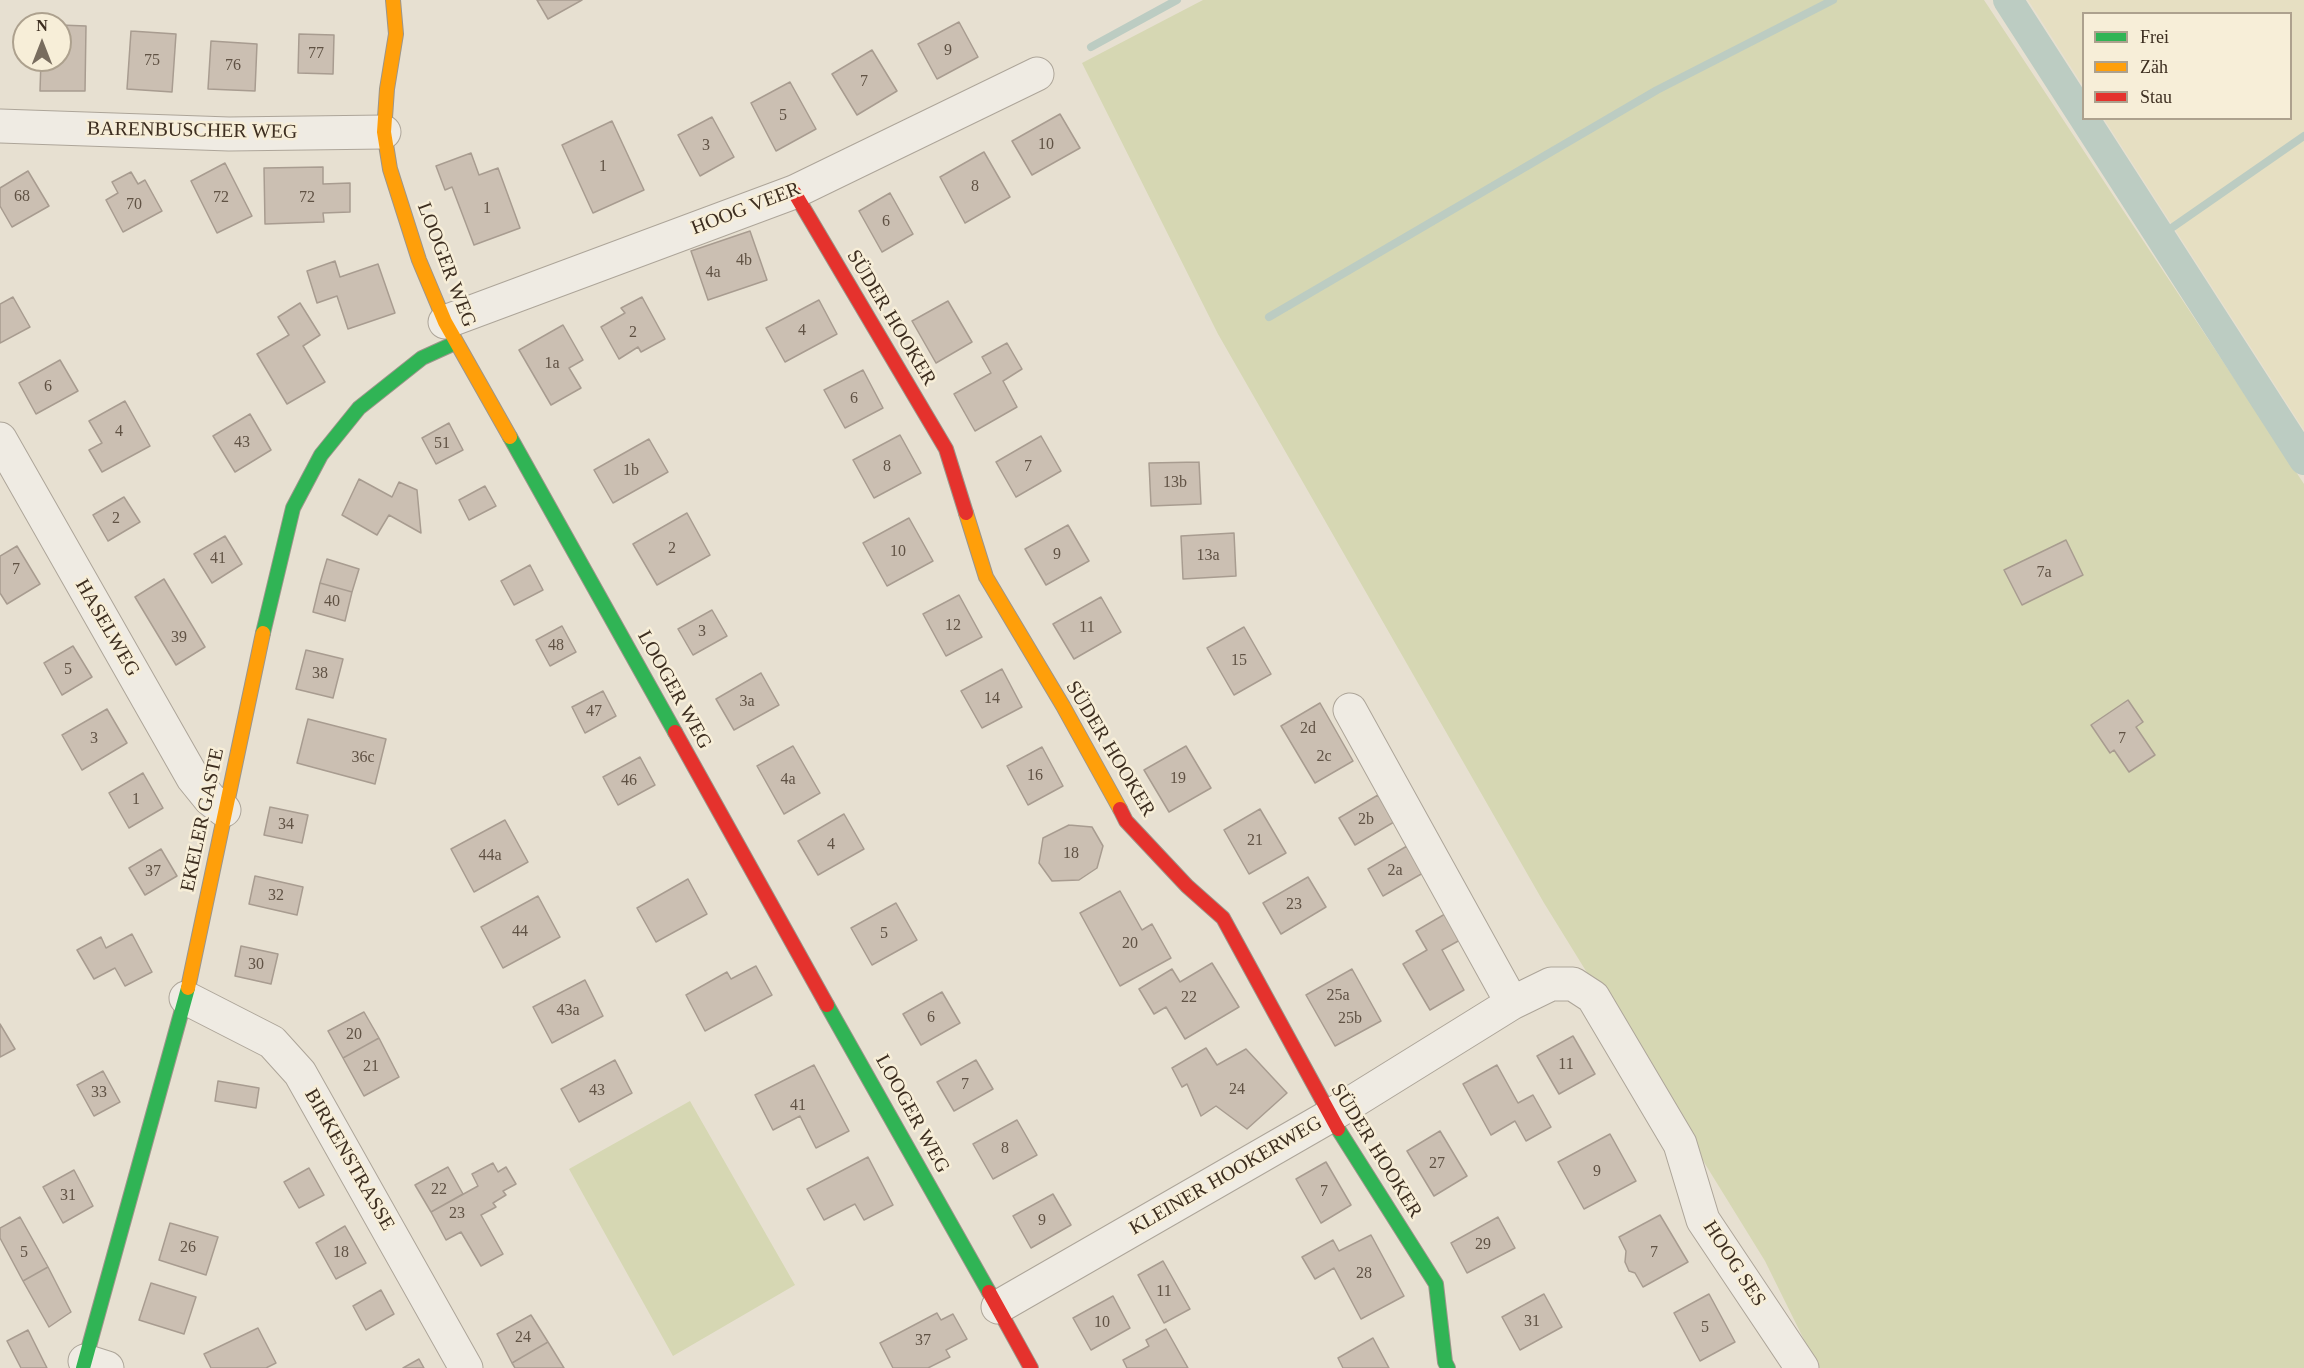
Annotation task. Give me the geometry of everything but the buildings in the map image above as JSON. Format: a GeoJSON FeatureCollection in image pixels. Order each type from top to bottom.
{"type":"FeatureCollection","features":[{"type":"Feature","properties":{"kind":"street","name":"LOOGER WEG"},"geometry":{"type":"LineString","coordinates":[[393,0],[396,34],[387,89],[384,132],[390,169],[419,260],[450,332],[1031,1368]]}},
{"type":"Feature","properties":{"kind":"street","name":"HOOG VEER"},"geometry":{"type":"LineString","coordinates":[[450,332],[794,192],[1037,75]]}},
{"type":"Feature","properties":{"kind":"street","name":"BARENBUSCHER WEG"},"geometry":{"type":"LineString","coordinates":[[0,126],[229,134],[384,132]]}},
{"type":"Feature","properties":{"kind":"street","name":"SÜDER HOOKER"},"geometry":{"type":"LineString","coordinates":[[794,192],[946,449],[986,576],[1063,706],[1126,820],[1187,886],[1222,918],[1330,1116],[1436,1284],[1445,1362],[1448,1368]]}},
{"type":"Feature","properties":{"kind":"street","name":"EKELER GASTE"},"geometry":{"type":"LineString","coordinates":[[92,1366],[186,998],[224,810],[279,560],[293,508],[321,455],[358,408],[422,358],[450,332]]}},
{"type":"Feature","properties":{"kind":"street","name":"HASELWEG"},"geometry":{"type":"LineString","coordinates":[[0,439],[10,482],[193,778],[210,800],[224,810]]}},
{"type":"Feature","properties":{"kind":"street"},"geometry":{"type":"LineString","coordinates":[[1350,710],[1512,1003]]}},
{"type":"Feature","properties":{"kind":"street","name":"KLEINER HOOKERWEG"},"geometry":{"type":"LineString","coordinates":[[998,1307],[1330,1116],[1512,1003],[1551,984],[1573,984],[1593,997]]}},
{"type":"Feature","properties":{"kind":"street","name":"HOOG SES"},"geometry":{"type":"LineString","coordinates":[[1593,997],[1680,1144],[1703,1220],[1803,1368]]}},
{"type":"Feature","properties":{"kind":"street","name":"BIRKENSTRASSE"},"geometry":{"type":"LineString","coordinates":[[186,998],[272,1042],[300,1073],[466,1368]]}},
{"type":"Feature","properties":{"kind":"shaded area"},"geometry":{"type":"Polygon","coordinates":[[[2028,0],[2304,0],[2304,430],[2105,120],[2292,120],[2292,12],[2082,12],[2082,84],[2028,0]]]}},
{"type":"Feature","properties":{"kind":"green space"},"geometry":{"type":"Polygon","coordinates":[[[1203,0],[1984,0],[2304,484],[2304,1368],[1818,1368],[1765,1261],[1544,903],[1218,334],[1082,63],[1203,0]]]}},
{"type":"Feature","properties":{"kind":"green space"},"geometry":{"type":"Polygon","coordinates":[[[690,1101],[795,1285],[673,1356],[569,1169],[690,1101]]]}},
{"type":"Feature","properties":{"kind":"waterway"},"geometry":{"type":"LineString","coordinates":[[1091,47],[1177,0]]}},
{"type":"Feature","properties":{"kind":"waterway"},"geometry":{"type":"LineString","coordinates":[[1269,317],[1657,90],[1833,0]]}},
{"type":"Feature","properties":{"kind":"waterway"},"geometry":{"type":"LineString","coordinates":[[2008,0],[2082,115]]}},
{"type":"Feature","properties":{"kind":"waterway"},"geometry":{"type":"LineString","coordinates":[[2085,120],[2304,460]]}},
{"type":"Feature","properties":{"kind":"waterway"},"geometry":{"type":"LineString","coordinates":[[2160,236],[2304,136]]}},
{"type":"Feature","properties":{"kind":"traffic: fast"},"geometry":{"type":"LineString","coordinates":[[263,633],[293,508],[321,455],[359,408],[422,358],[455,343]]}},
{"type":"Feature","properties":{"kind":"traffic: fast"},"geometry":{"type":"LineString","coordinates":[[510,437],[675,732]]}},
{"type":"Feature","properties":{"kind":"traffic: fast"},"geometry":{"type":"LineString","coordinates":[[83,1368],[188,988]]}},
{"type":"Feature","properties":{"kind":"traffic: fast"},"geometry":{"type":"LineString","coordinates":[[827,1005],[989,1292]]}},
{"type":"Feature","properties":{"kind":"traffic: fast"},"geometry":{"type":"LineString","coordinates":[[1338,1129],[1436,1284],[1445,1362],[1448,1368]]}},
{"type":"Feature","properties":{"kind":"traffic: slow"},"geometry":{"type":"LineString","coordinates":[[393,0],[396,34],[387,89],[384,132],[390,169],[419,260],[445,322],[510,437]]}},
{"type":"Feature","properties":{"kind":"traffic: slow"},"geometry":{"type":"LineString","coordinates":[[966,513],[986,577],[1063,706],[1120,809]]}},
{"type":"Feature","properties":{"kind":"traffic: slow"},"geometry":{"type":"LineString","coordinates":[[188,988],[263,633]]}},
{"type":"Feature","properties":{"kind":"traffic: jam"},"geometry":{"type":"LineString","coordinates":[[794,192],[946,449],[966,513]]}},
{"type":"Feature","properties":{"kind":"traffic: jam"},"geometry":{"type":"LineString","coordinates":[[675,732],[827,1005]]}},
{"type":"Feature","properties":{"kind":"traffic: jam"},"geometry":{"type":"LineString","coordinates":[[1120,809],[1126,821],[1187,886],[1223,918],[1338,1129]]}},
{"type":"Feature","properties":{"kind":"traffic: jam"},"geometry":{"type":"LineString","coordinates":[[989,1292],[1031,1368]]}}]}
